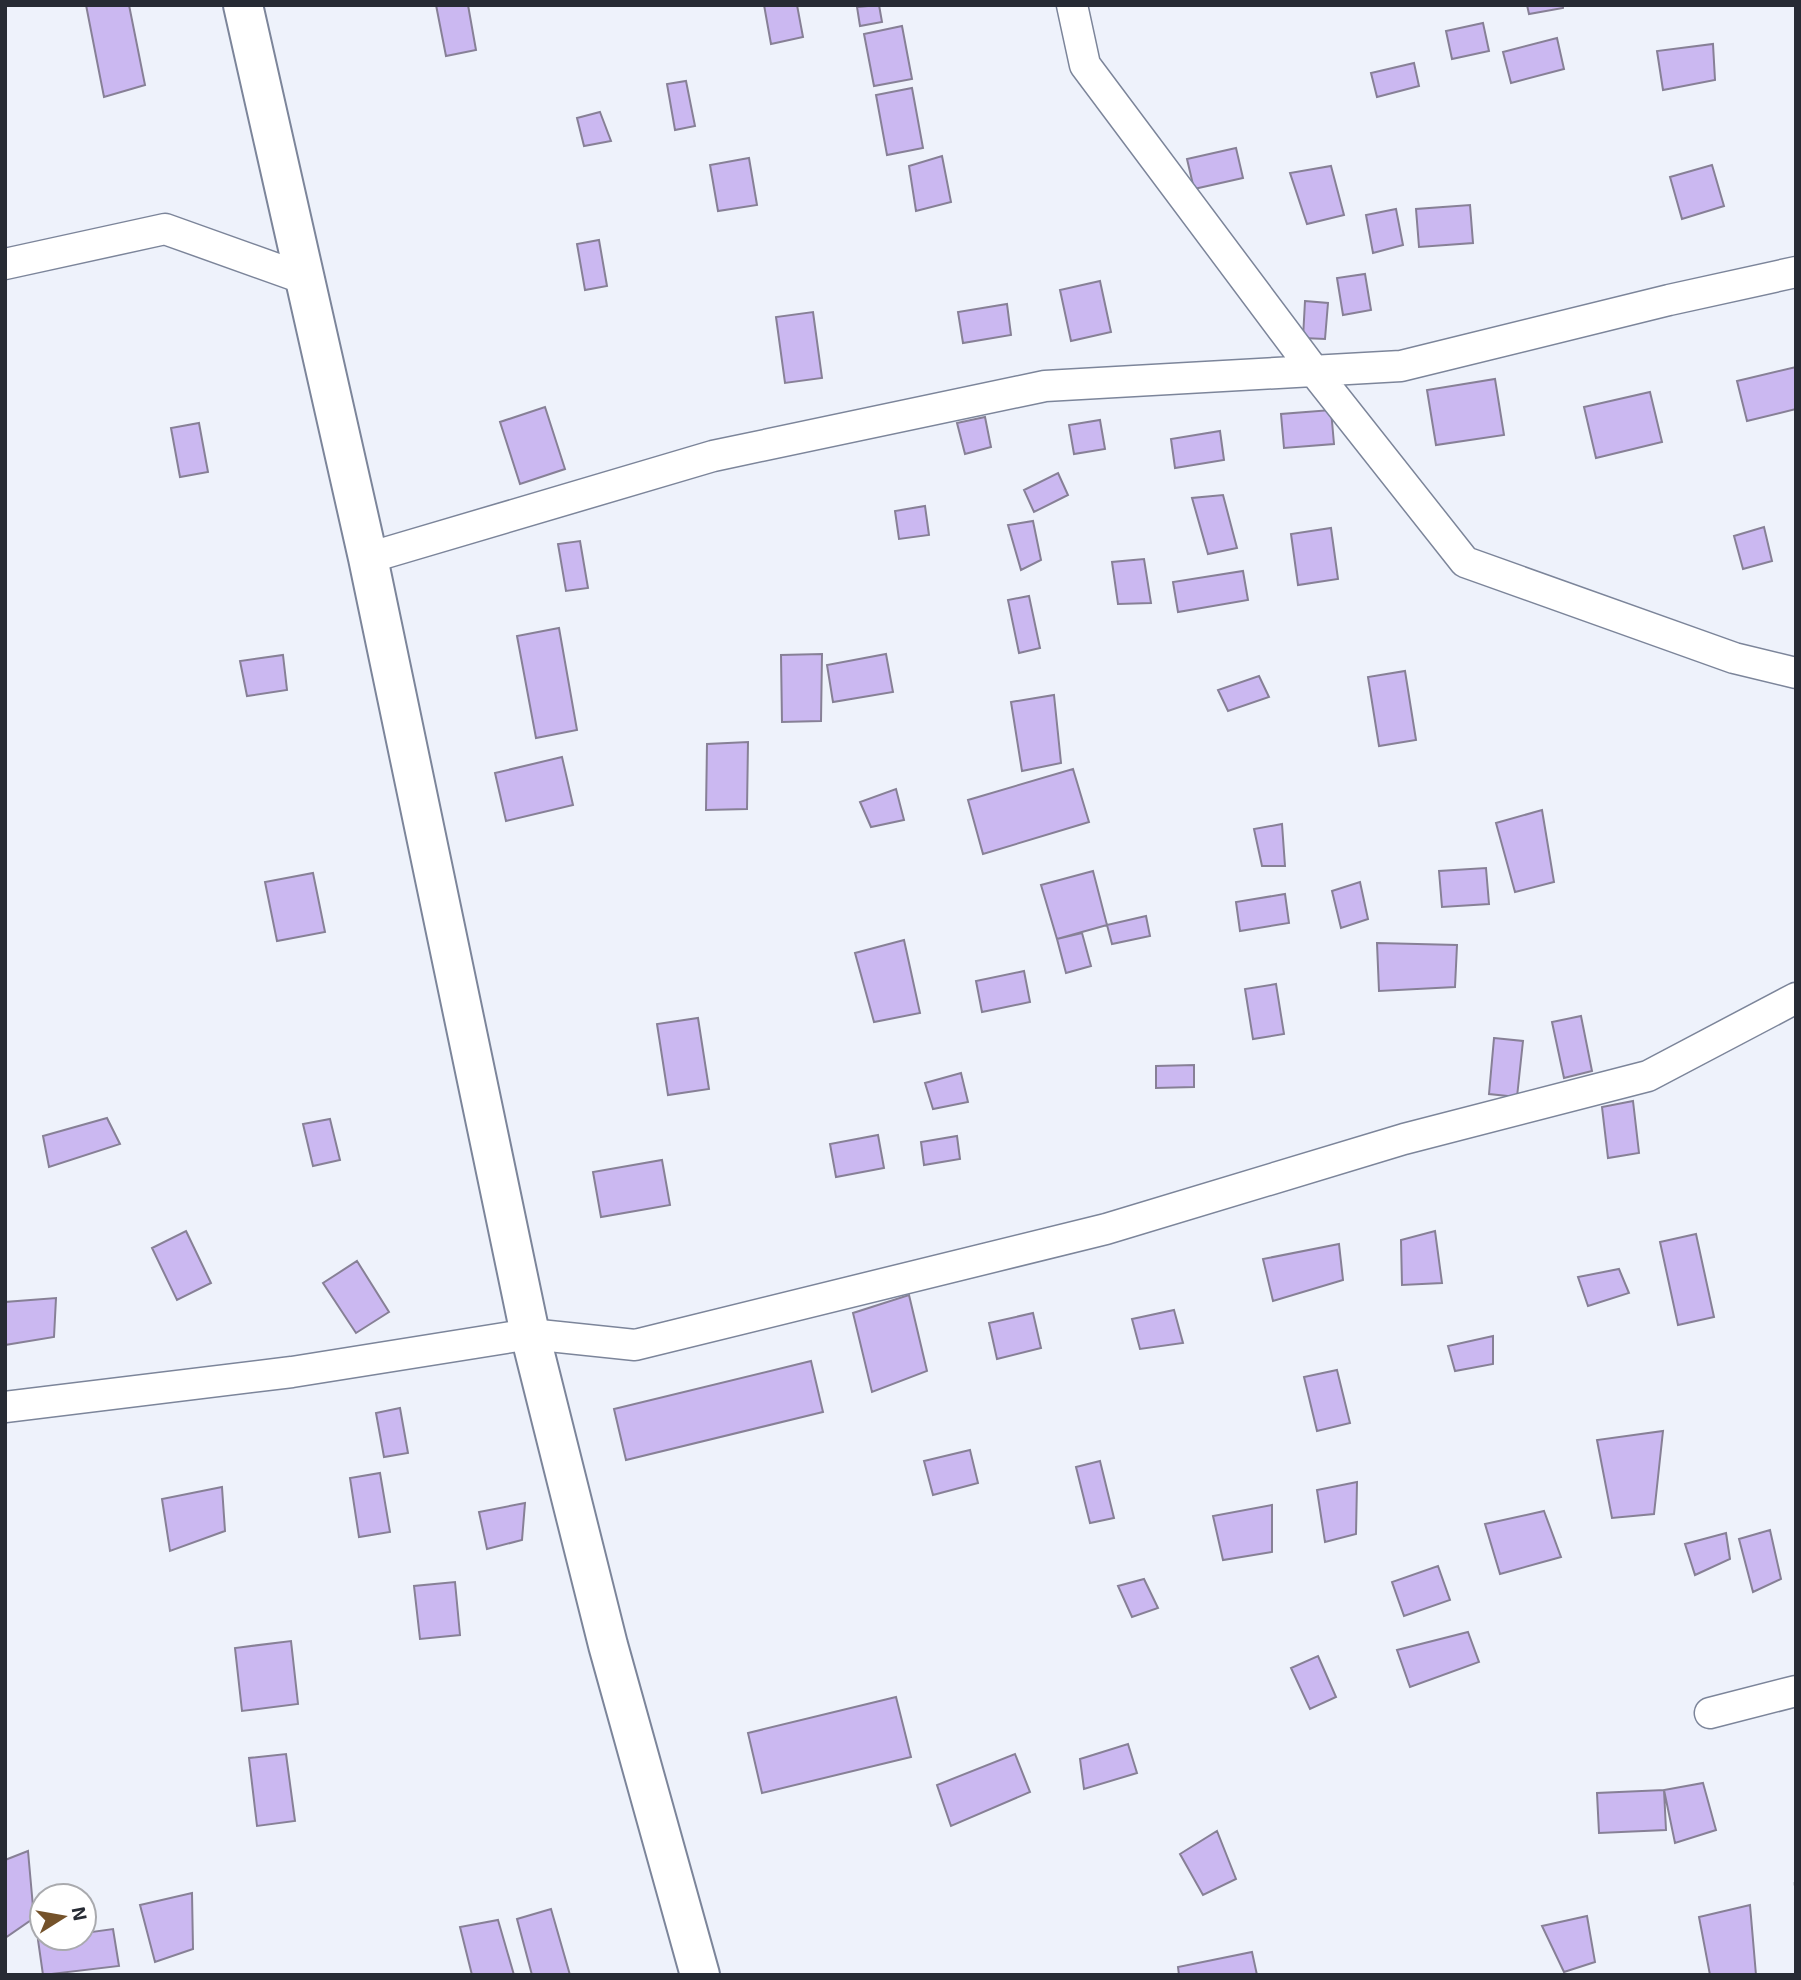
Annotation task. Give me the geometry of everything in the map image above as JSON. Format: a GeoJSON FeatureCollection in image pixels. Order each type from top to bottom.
{"type":"FeatureCollection","features":[{"type":"Feature","properties":{"kind":"main road"},"geometry":{"type":"LineString","coordinates":[[243,5],[308,280],[530,1334],[608,1645],[700,1975]]}},
{"type":"Feature","properties":{"kind":"street"},"geometry":{"type":"LineString","coordinates":[[1072,5],[1086,65],[1314,372],[1465,562],[1734,658],[1796,673]]}},
{"type":"Feature","properties":{"kind":"street"},"geometry":{"type":"LineString","coordinates":[[5,264],[165,229],[308,280]]}},
{"type":"Feature","properties":{"kind":"street"},"geometry":{"type":"LineString","coordinates":[[368,558],[713,456],[1045,386],[1401,366],[1796,272]]}},
{"type":"Feature","properties":{"kind":"street"},"geometry":{"type":"LineString","coordinates":[[5,1407],[292,1372],[530,1334],[635,1345],[1106,1229],[1404,1139],[1648,1076],[1796,998]]}},
{"type":"Feature","properties":{"kind":"street"},"geometry":{"type":"LineString","coordinates":[[1710,1713],[1796,1691]]}},
{"type":"Feature","properties":{"kind":"path"},"geometry":{"type":"LineString","coordinates":[[1796,1882],[1796,1890]]}},
{"type":"Feature","properties":{"kind":"building"},"geometry":{"type":"Polygon","coordinates":[[[86,5],[129,5],[145,85],[104,97],[86,5]]]}},
{"type":"Feature","properties":{"kind":"building"},"geometry":{"type":"Polygon","coordinates":[[[436,5],[468,5],[476,50],[446,56],[436,5]]]}},
{"type":"Feature","properties":{"kind":"building"},"geometry":{"type":"Polygon","coordinates":[[[764,5],[797,5],[803,37],[771,44],[764,5]]]}},
{"type":"Feature","properties":{"kind":"building"},"geometry":{"type":"Polygon","coordinates":[[[879,5],[882,22],[860,26],[857,7],[879,5]]]}},
{"type":"Feature","properties":{"kind":"building"},"geometry":{"type":"Polygon","coordinates":[[[1527,5],[1563,5],[1563,8],[1529,14],[1527,5]]]}},
{"type":"Feature","properties":{"kind":"building"},"geometry":{"type":"Polygon","coordinates":[[[1483,23],[1489,51],[1452,59],[1446,31],[1483,23]]]}},
{"type":"Feature","properties":{"kind":"building"},"geometry":{"type":"Polygon","coordinates":[[[902,26],[912,79],[874,86],[864,34],[902,26]]]}},
{"type":"Feature","properties":{"kind":"building"},"geometry":{"type":"Polygon","coordinates":[[[1557,38],[1564,69],[1511,83],[1503,52],[1557,38]]]}},
{"type":"Feature","properties":{"kind":"building"},"geometry":{"type":"Polygon","coordinates":[[[1713,44],[1715,80],[1663,90],[1657,51],[1713,44]]]}},
{"type":"Feature","properties":{"kind":"building"},"geometry":{"type":"Polygon","coordinates":[[[1414,63],[1419,86],[1377,97],[1371,73],[1414,63]]]}},
{"type":"Feature","properties":{"kind":"building"},"geometry":{"type":"Polygon","coordinates":[[[686,81],[695,126],[675,130],[667,84],[686,81]]]}},
{"type":"Feature","properties":{"kind":"building"},"geometry":{"type":"Polygon","coordinates":[[[912,88],[923,148],[887,155],[876,95],[912,88]]]}},
{"type":"Feature","properties":{"kind":"building"},"geometry":{"type":"Polygon","coordinates":[[[600,112],[611,141],[584,146],[577,118],[600,112]]]}},
{"type":"Feature","properties":{"kind":"building"},"geometry":{"type":"Polygon","coordinates":[[[1236,148],[1243,178],[1194,189],[1187,159],[1236,148]]]}},
{"type":"Feature","properties":{"kind":"building"},"geometry":{"type":"Polygon","coordinates":[[[942,156],[951,202],[916,211],[909,166],[942,156]]]}},
{"type":"Feature","properties":{"kind":"building"},"geometry":{"type":"Polygon","coordinates":[[[749,158],[757,205],[718,211],[710,165],[749,158]]]}},
{"type":"Feature","properties":{"kind":"building"},"geometry":{"type":"Polygon","coordinates":[[[1712,165],[1724,206],[1682,219],[1670,177],[1712,165]]]}},
{"type":"Feature","properties":{"kind":"building"},"geometry":{"type":"Polygon","coordinates":[[[1331,166],[1344,215],[1307,224],[1290,173],[1331,166]]]}},
{"type":"Feature","properties":{"kind":"building"},"geometry":{"type":"Polygon","coordinates":[[[1470,205],[1473,243],[1419,247],[1416,209],[1470,205]]]}},
{"type":"Feature","properties":{"kind":"building"},"geometry":{"type":"Polygon","coordinates":[[[1396,209],[1403,245],[1373,253],[1366,215],[1396,209]]]}},
{"type":"Feature","properties":{"kind":"building"},"geometry":{"type":"Polygon","coordinates":[[[599,240],[607,286],[585,290],[577,244],[599,240]]]}},
{"type":"Feature","properties":{"kind":"building"},"geometry":{"type":"Polygon","coordinates":[[[1365,274],[1371,310],[1343,315],[1337,278],[1365,274]]]}},
{"type":"Feature","properties":{"kind":"building"},"geometry":{"type":"Polygon","coordinates":[[[1100,281],[1111,332],[1071,341],[1060,290],[1100,281]]]}},
{"type":"Feature","properties":{"kind":"building"},"geometry":{"type":"Polygon","coordinates":[[[1305,301],[1328,303],[1325,339],[1303,338],[1305,301]]]}},
{"type":"Feature","properties":{"kind":"building"},"geometry":{"type":"Polygon","coordinates":[[[1007,304],[1011,335],[963,343],[958,312],[1007,304]]]}},
{"type":"Feature","properties":{"kind":"building"},"geometry":{"type":"Polygon","coordinates":[[[813,312],[822,378],[785,383],[776,317],[813,312]]]}},
{"type":"Feature","properties":{"kind":"building"},"geometry":{"type":"Polygon","coordinates":[[[1796,367],[1796,409],[1747,421],[1737,381],[1796,367]]]}},
{"type":"Feature","properties":{"kind":"building"},"geometry":{"type":"Polygon","coordinates":[[[1495,379],[1504,435],[1436,445],[1427,390],[1495,379]]]}},
{"type":"Feature","properties":{"kind":"building"},"geometry":{"type":"Polygon","coordinates":[[[1650,392],[1662,442],[1596,458],[1584,407],[1650,392]]]}},
{"type":"Feature","properties":{"kind":"building"},"geometry":{"type":"Polygon","coordinates":[[[545,407],[565,469],[520,484],[500,422],[545,407]]]}},
{"type":"Feature","properties":{"kind":"building"},"geometry":{"type":"Polygon","coordinates":[[[1331,410],[1334,444],[1284,448],[1281,414],[1331,410]]]}},
{"type":"Feature","properties":{"kind":"building"},"geometry":{"type":"Polygon","coordinates":[[[985,417],[991,447],[965,454],[957,423],[985,417]]]}},
{"type":"Feature","properties":{"kind":"building"},"geometry":{"type":"Polygon","coordinates":[[[1100,420],[1105,449],[1074,454],[1069,425],[1100,420]]]}},
{"type":"Feature","properties":{"kind":"building"},"geometry":{"type":"Polygon","coordinates":[[[199,423],[208,472],[180,477],[171,428],[199,423]]]}},
{"type":"Feature","properties":{"kind":"building"},"geometry":{"type":"Polygon","coordinates":[[[1220,431],[1224,460],[1175,468],[1171,439],[1220,431]]]}},
{"type":"Feature","properties":{"kind":"building"},"geometry":{"type":"Polygon","coordinates":[[[1058,473],[1068,495],[1034,512],[1024,490],[1058,473]]]}},
{"type":"Feature","properties":{"kind":"building"},"geometry":{"type":"Polygon","coordinates":[[[1223,495],[1237,548],[1208,554],[1192,498],[1223,495]]]}},
{"type":"Feature","properties":{"kind":"building"},"geometry":{"type":"Polygon","coordinates":[[[925,506],[929,535],[899,539],[895,511],[925,506]]]}},
{"type":"Feature","properties":{"kind":"building"},"geometry":{"type":"Polygon","coordinates":[[[1033,521],[1041,560],[1021,570],[1008,525],[1033,521]]]}},
{"type":"Feature","properties":{"kind":"building"},"geometry":{"type":"Polygon","coordinates":[[[1764,527],[1772,561],[1743,569],[1734,536],[1764,527]]]}},
{"type":"Feature","properties":{"kind":"building"},"geometry":{"type":"Polygon","coordinates":[[[1331,528],[1338,579],[1298,585],[1291,534],[1331,528]]]}},
{"type":"Feature","properties":{"kind":"building"},"geometry":{"type":"Polygon","coordinates":[[[580,541],[588,588],[566,591],[558,544],[580,541]]]}},
{"type":"Feature","properties":{"kind":"building"},"geometry":{"type":"Polygon","coordinates":[[[1144,559],[1151,603],[1118,604],[1112,562],[1144,559]]]}},
{"type":"Feature","properties":{"kind":"building"},"geometry":{"type":"Polygon","coordinates":[[[1243,571],[1248,600],[1178,612],[1173,582],[1243,571]]]}},
{"type":"Feature","properties":{"kind":"building"},"geometry":{"type":"Polygon","coordinates":[[[1029,596],[1040,648],[1019,653],[1008,600],[1029,596]]]}},
{"type":"Feature","properties":{"kind":"building"},"geometry":{"type":"Polygon","coordinates":[[[559,628],[577,730],[536,738],[517,636],[559,628]]]}},
{"type":"Feature","properties":{"kind":"building"},"geometry":{"type":"Polygon","coordinates":[[[822,654],[821,721],[782,722],[781,655],[822,654]]]}},
{"type":"Feature","properties":{"kind":"building"},"geometry":{"type":"Polygon","coordinates":[[[886,654],[893,692],[833,702],[827,665],[886,654]]]}},
{"type":"Feature","properties":{"kind":"building"},"geometry":{"type":"Polygon","coordinates":[[[283,655],[287,690],[247,696],[240,661],[283,655]]]}},
{"type":"Feature","properties":{"kind":"building"},"geometry":{"type":"Polygon","coordinates":[[[1405,671],[1416,740],[1379,746],[1368,677],[1405,671]]]}},
{"type":"Feature","properties":{"kind":"building"},"geometry":{"type":"Polygon","coordinates":[[[1259,676],[1269,697],[1228,711],[1218,690],[1259,676]]]}},
{"type":"Feature","properties":{"kind":"building"},"geometry":{"type":"Polygon","coordinates":[[[1054,695],[1061,763],[1022,771],[1011,702],[1054,695]]]}},
{"type":"Feature","properties":{"kind":"building"},"geometry":{"type":"Polygon","coordinates":[[[748,742],[747,809],[706,810],[707,744],[748,742]]]}},
{"type":"Feature","properties":{"kind":"building"},"geometry":{"type":"Polygon","coordinates":[[[562,757],[573,805],[506,821],[495,773],[562,757]]]}},
{"type":"Feature","properties":{"kind":"building"},"geometry":{"type":"Polygon","coordinates":[[[1073,769],[1089,822],[983,854],[968,800],[1073,769]]]}},
{"type":"Feature","properties":{"kind":"building"},"geometry":{"type":"Polygon","coordinates":[[[896,789],[904,820],[871,827],[860,802],[896,789]]]}},
{"type":"Feature","properties":{"kind":"building"},"geometry":{"type":"Polygon","coordinates":[[[1542,810],[1554,882],[1515,892],[1496,823],[1542,810]]]}},
{"type":"Feature","properties":{"kind":"building"},"geometry":{"type":"Polygon","coordinates":[[[1282,824],[1285,866],[1262,866],[1254,829],[1282,824]]]}},
{"type":"Feature","properties":{"kind":"building"},"geometry":{"type":"Polygon","coordinates":[[[1486,868],[1489,904],[1442,907],[1439,871],[1486,868]]]}},
{"type":"Feature","properties":{"kind":"building"},"geometry":{"type":"Polygon","coordinates":[[[1093,871],[1107,925],[1057,939],[1041,885],[1093,871]]]}},
{"type":"Feature","properties":{"kind":"building"},"geometry":{"type":"Polygon","coordinates":[[[313,873],[325,932],[277,941],[265,882],[313,873]]]}},
{"type":"Feature","properties":{"kind":"building"},"geometry":{"type":"Polygon","coordinates":[[[1360,882],[1368,919],[1341,928],[1332,891],[1360,882]]]}},
{"type":"Feature","properties":{"kind":"building"},"geometry":{"type":"Polygon","coordinates":[[[1285,894],[1289,923],[1240,931],[1236,902],[1285,894]]]}},
{"type":"Feature","properties":{"kind":"building"},"geometry":{"type":"Polygon","coordinates":[[[1146,916],[1150,936],[1112,944],[1107,925],[1146,916]]]}},
{"type":"Feature","properties":{"kind":"building"},"geometry":{"type":"Polygon","coordinates":[[[1082,933],[1091,966],[1066,973],[1057,939],[1082,933]]]}},
{"type":"Feature","properties":{"kind":"building"},"geometry":{"type":"Polygon","coordinates":[[[904,940],[920,1013],[874,1022],[855,953],[904,940]]]}},
{"type":"Feature","properties":{"kind":"building"},"geometry":{"type":"Polygon","coordinates":[[[1377,943],[1457,945],[1455,987],[1379,991],[1377,943]]]}},
{"type":"Feature","properties":{"kind":"building"},"geometry":{"type":"Polygon","coordinates":[[[1024,971],[1030,1002],[982,1012],[976,981],[1024,971]]]}},
{"type":"Feature","properties":{"kind":"building"},"geometry":{"type":"Polygon","coordinates":[[[1276,984],[1284,1034],[1253,1039],[1245,989],[1276,984]]]}},
{"type":"Feature","properties":{"kind":"building"},"geometry":{"type":"Polygon","coordinates":[[[1581,1016],[1592,1071],[1564,1078],[1552,1022],[1581,1016]]]}},
{"type":"Feature","properties":{"kind":"building"},"geometry":{"type":"Polygon","coordinates":[[[698,1018],[709,1089],[668,1095],[657,1024],[698,1018]]]}},
{"type":"Feature","properties":{"kind":"building"},"geometry":{"type":"Polygon","coordinates":[[[1494,1038],[1523,1041],[1517,1097],[1489,1094],[1494,1038]]]}},
{"type":"Feature","properties":{"kind":"building"},"geometry":{"type":"Polygon","coordinates":[[[1194,1065],[1194,1087],[1156,1088],[1156,1066],[1194,1065]]]}},
{"type":"Feature","properties":{"kind":"building"},"geometry":{"type":"Polygon","coordinates":[[[961,1073],[968,1102],[933,1109],[925,1083],[961,1073]]]}},
{"type":"Feature","properties":{"kind":"building"},"geometry":{"type":"Polygon","coordinates":[[[1633,1101],[1639,1153],[1608,1158],[1602,1107],[1633,1101]]]}},
{"type":"Feature","properties":{"kind":"building"},"geometry":{"type":"Polygon","coordinates":[[[107,1118],[120,1144],[49,1167],[43,1136],[107,1118]]]}},
{"type":"Feature","properties":{"kind":"building"},"geometry":{"type":"Polygon","coordinates":[[[330,1119],[340,1160],[313,1166],[303,1124],[330,1119]]]}},
{"type":"Feature","properties":{"kind":"building"},"geometry":{"type":"Polygon","coordinates":[[[878,1135],[884,1168],[836,1177],[830,1144],[878,1135]]]}},
{"type":"Feature","properties":{"kind":"building"},"geometry":{"type":"Polygon","coordinates":[[[957,1136],[960,1159],[924,1165],[921,1142],[957,1136]]]}},
{"type":"Feature","properties":{"kind":"building"},"geometry":{"type":"Polygon","coordinates":[[[662,1160],[670,1205],[601,1217],[593,1172],[662,1160]]]}},
{"type":"Feature","properties":{"kind":"building"},"geometry":{"type":"Polygon","coordinates":[[[186,1231],[211,1283],[177,1300],[152,1248],[186,1231]]]}},
{"type":"Feature","properties":{"kind":"building"},"geometry":{"type":"Polygon","coordinates":[[[1435,1231],[1442,1283],[1402,1285],[1401,1240],[1435,1231]]]}},
{"type":"Feature","properties":{"kind":"building"},"geometry":{"type":"Polygon","coordinates":[[[1696,1234],[1714,1317],[1678,1325],[1660,1242],[1696,1234]]]}},
{"type":"Feature","properties":{"kind":"building"},"geometry":{"type":"Polygon","coordinates":[[[1339,1244],[1343,1280],[1273,1301],[1263,1259],[1339,1244]]]}},
{"type":"Feature","properties":{"kind":"building"},"geometry":{"type":"Polygon","coordinates":[[[357,1261],[389,1312],[356,1333],[323,1283],[357,1261]]]}},
{"type":"Feature","properties":{"kind":"building"},"geometry":{"type":"Polygon","coordinates":[[[1619,1269],[1629,1293],[1588,1306],[1578,1277],[1619,1269]]]}},
{"type":"Feature","properties":{"kind":"building"},"geometry":{"type":"Polygon","coordinates":[[[909,1295],[927,1371],[872,1392],[853,1313],[909,1295]]]}},
{"type":"Feature","properties":{"kind":"building"},"geometry":{"type":"Polygon","coordinates":[[[56,1298],[54,1337],[5,1345],[5,1302],[56,1298]]]}},
{"type":"Feature","properties":{"kind":"building"},"geometry":{"type":"Polygon","coordinates":[[[1174,1310],[1183,1343],[1140,1349],[1132,1319],[1174,1310]]]}},
{"type":"Feature","properties":{"kind":"building"},"geometry":{"type":"Polygon","coordinates":[[[1033,1313],[1041,1348],[997,1359],[989,1323],[1033,1313]]]}},
{"type":"Feature","properties":{"kind":"building"},"geometry":{"type":"Polygon","coordinates":[[[1493,1336],[1493,1364],[1455,1371],[1448,1346],[1493,1336]]]}},
{"type":"Feature","properties":{"kind":"building"},"geometry":{"type":"Polygon","coordinates":[[[811,1361],[823,1412],[626,1460],[614,1409],[811,1361]]]}},
{"type":"Feature","properties":{"kind":"building"},"geometry":{"type":"Polygon","coordinates":[[[1337,1370],[1350,1423],[1317,1431],[1304,1377],[1337,1370]]]}},
{"type":"Feature","properties":{"kind":"building"},"geometry":{"type":"Polygon","coordinates":[[[400,1408],[408,1453],[384,1457],[376,1413],[400,1408]]]}},
{"type":"Feature","properties":{"kind":"building"},"geometry":{"type":"Polygon","coordinates":[[[1663,1431],[1654,1514],[1612,1518],[1597,1440],[1663,1431]]]}},
{"type":"Feature","properties":{"kind":"building"},"geometry":{"type":"Polygon","coordinates":[[[970,1450],[978,1483],[933,1495],[924,1461],[970,1450]]]}},
{"type":"Feature","properties":{"kind":"building"},"geometry":{"type":"Polygon","coordinates":[[[1100,1461],[1114,1518],[1090,1523],[1076,1467],[1100,1461]]]}},
{"type":"Feature","properties":{"kind":"building"},"geometry":{"type":"Polygon","coordinates":[[[380,1473],[390,1532],[359,1537],[350,1478],[380,1473]]]}},
{"type":"Feature","properties":{"kind":"building"},"geometry":{"type":"Polygon","coordinates":[[[1357,1482],[1356,1534],[1325,1542],[1317,1490],[1357,1482]]]}},
{"type":"Feature","properties":{"kind":"building"},"geometry":{"type":"Polygon","coordinates":[[[222,1487],[225,1531],[170,1551],[162,1499],[222,1487]]]}},
{"type":"Feature","properties":{"kind":"building"},"geometry":{"type":"Polygon","coordinates":[[[525,1503],[522,1540],[487,1549],[479,1512],[525,1503]]]}},
{"type":"Feature","properties":{"kind":"building"},"geometry":{"type":"Polygon","coordinates":[[[1272,1505],[1272,1552],[1223,1560],[1213,1516],[1272,1505]]]}},
{"type":"Feature","properties":{"kind":"building"},"geometry":{"type":"Polygon","coordinates":[[[1544,1511],[1561,1557],[1500,1574],[1485,1524],[1544,1511]]]}},
{"type":"Feature","properties":{"kind":"building"},"geometry":{"type":"Polygon","coordinates":[[[1770,1530],[1781,1579],[1753,1592],[1739,1539],[1770,1530]]]}},
{"type":"Feature","properties":{"kind":"building"},"geometry":{"type":"Polygon","coordinates":[[[1726,1533],[1730,1559],[1695,1575],[1685,1544],[1726,1533]]]}},
{"type":"Feature","properties":{"kind":"building"},"geometry":{"type":"Polygon","coordinates":[[[1438,1566],[1450,1600],[1404,1616],[1392,1582],[1438,1566]]]}},
{"type":"Feature","properties":{"kind":"building"},"geometry":{"type":"Polygon","coordinates":[[[1144,1579],[1158,1608],[1132,1617],[1118,1586],[1144,1579]]]}},
{"type":"Feature","properties":{"kind":"building"},"geometry":{"type":"Polygon","coordinates":[[[455,1582],[460,1635],[420,1639],[414,1586],[455,1582]]]}},
{"type":"Feature","properties":{"kind":"building"},"geometry":{"type":"Polygon","coordinates":[[[1468,1632],[1479,1662],[1410,1687],[1397,1650],[1468,1632]]]}},
{"type":"Feature","properties":{"kind":"building"},"geometry":{"type":"Polygon","coordinates":[[[291,1641],[298,1704],[242,1711],[235,1648],[291,1641]]]}},
{"type":"Feature","properties":{"kind":"building"},"geometry":{"type":"Polygon","coordinates":[[[1318,1656],[1336,1697],[1310,1709],[1291,1668],[1318,1656]]]}},
{"type":"Feature","properties":{"kind":"building"},"geometry":{"type":"Polygon","coordinates":[[[896,1697],[911,1757],[762,1793],[748,1733],[896,1697]]]}},
{"type":"Feature","properties":{"kind":"building"},"geometry":{"type":"Polygon","coordinates":[[[1128,1744],[1137,1773],[1084,1789],[1080,1759],[1128,1744]]]}},
{"type":"Feature","properties":{"kind":"building"},"geometry":{"type":"Polygon","coordinates":[[[286,1754],[295,1821],[257,1826],[249,1758],[286,1754]]]}},
{"type":"Feature","properties":{"kind":"building"},"geometry":{"type":"Polygon","coordinates":[[[1015,1754],[1030,1792],[951,1826],[937,1785],[1015,1754]]]}},
{"type":"Feature","properties":{"kind":"building"},"geometry":{"type":"Polygon","coordinates":[[[1703,1783],[1716,1830],[1675,1843],[1664,1790],[1703,1783]]]}},
{"type":"Feature","properties":{"kind":"building"},"geometry":{"type":"Polygon","coordinates":[[[1664,1790],[1666,1830],[1599,1833],[1597,1793],[1664,1790]]]}},
{"type":"Feature","properties":{"kind":"building"},"geometry":{"type":"Polygon","coordinates":[[[1217,1831],[1236,1879],[1203,1895],[1180,1854],[1217,1831]]]}},
{"type":"Feature","properties":{"kind":"building"},"geometry":{"type":"Polygon","coordinates":[[[28,1851],[31,1882],[28,1882],[28,1922],[5,1938],[5,1860],[28,1851]]]}},
{"type":"Feature","properties":{"kind":"building"},"geometry":{"type":"Polygon","coordinates":[[[192,1893],[193,1949],[155,1962],[140,1905],[192,1893]]]}},
{"type":"Feature","properties":{"kind":"building"},"geometry":{"type":"Polygon","coordinates":[[[1750,1905],[1756,1975],[1710,1975],[1699,1917],[1750,1905]]]}},
{"type":"Feature","properties":{"kind":"building"},"geometry":{"type":"Polygon","coordinates":[[[551,1909],[570,1975],[532,1975],[517,1919],[551,1909]]]}},
{"type":"Feature","properties":{"kind":"building"},"geometry":{"type":"Polygon","coordinates":[[[1587,1916],[1595,1962],[1564,1972],[1542,1926],[1587,1916]]]}},
{"type":"Feature","properties":{"kind":"building"},"geometry":{"type":"Polygon","coordinates":[[[498,1920],[514,1975],[472,1975],[460,1927],[498,1920]]]}},
{"type":"Feature","properties":{"kind":"building"},"geometry":{"type":"Polygon","coordinates":[[[113,1929],[119,1966],[43,1975],[40,1952],[98,1952],[98,1931],[113,1929]]]}},
{"type":"Feature","properties":{"kind":"building"},"geometry":{"type":"Polygon","coordinates":[[[1252,1952],[1257,1975],[1179,1975],[1178,1967],[1252,1952]]]}}]}
